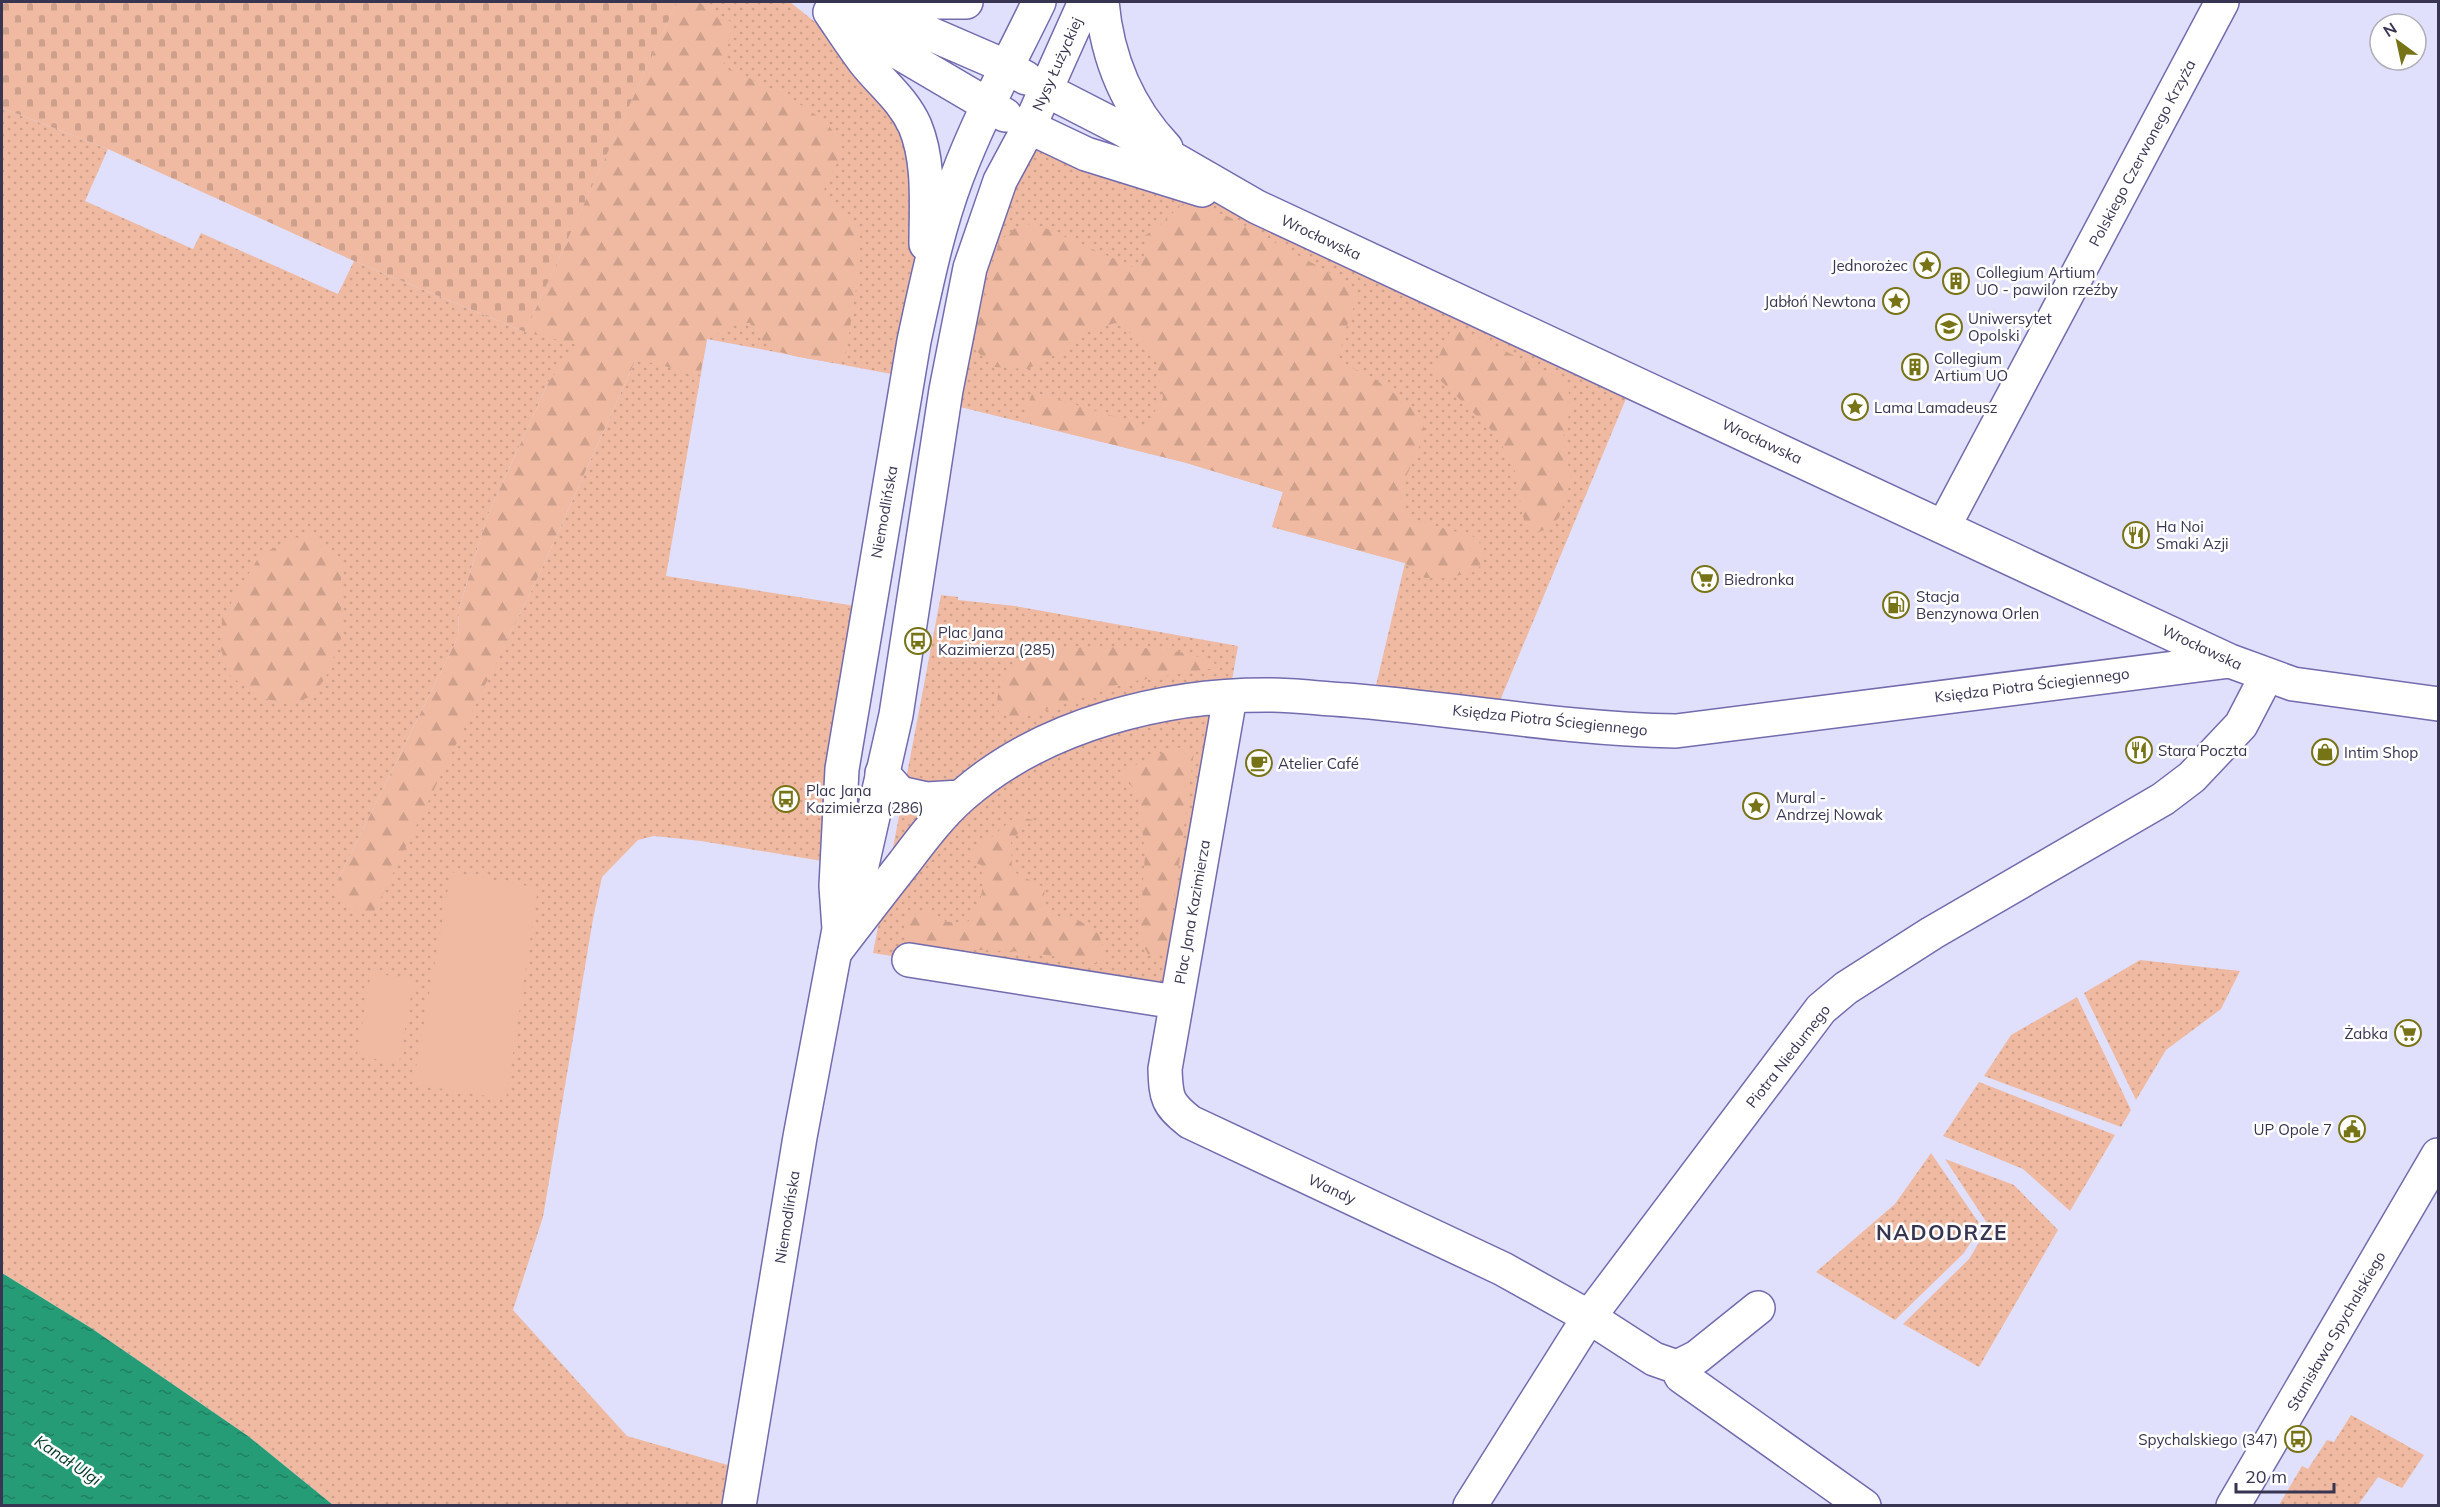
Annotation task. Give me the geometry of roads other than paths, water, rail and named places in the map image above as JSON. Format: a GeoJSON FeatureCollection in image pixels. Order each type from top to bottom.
{"type":"FeatureCollection","features":[{"type":"Feature","properties":{"kind":"street"},"geometry":{"type":"LineString","coordinates":[[904,2],[966,2]]}},
{"type":"Feature","properties":{"kind":"street"},"geometry":{"type":"LineString","coordinates":[[987,106],[1039,2]]}},
{"type":"Feature","properties":{"kind":"street","name":"Nysy Łużyckiej"},"geometry":{"type":"LineString","coordinates":[[1029,127],[1085,2]]}},
{"type":"Feature","properties":{"kind":"street"},"geometry":{"type":"LineString","coordinates":[[1102,2],[1111,57],[1122,85],[1157,138],[1180,162]]}},
{"type":"Feature","properties":{"kind":"street","name":"Polskiego Czerwonego Krzyża"},"geometry":{"type":"LineString","coordinates":[[1944,526],[2223,2]]}},
{"type":"Feature","properties":{"kind":"street"},"geometry":{"type":"LineString","coordinates":[[834,5],[865,63],[899,100],[915,127],[925,177],[927,279]]}},
{"type":"Feature","properties":{"kind":"street","name":"Wrocławska"},"geometry":{"type":"LineString","coordinates":[[834,5],[1006,67],[1257,207],[2230,661],[2293,684],[2439,704]]}},
{"type":"Feature","properties":{"kind":"street","name":"Wrocławska"},"geometry":{"type":"LineString","coordinates":[[834,5],[987,106],[1029,127],[1086,153],[1257,207]]}},
{"type":"Feature","properties":{"kind":"street","name":"Niemodlińska"},"geometry":{"type":"LineString","coordinates":[[837,941],[836,886],[842,769],[905,387],[927,279],[957,176],[987,106]]}},
{"type":"Feature","properties":{"kind":"street","name":"Niemodlińska"},"geometry":{"type":"LineString","coordinates":[[739,1506],[800,1137],[837,941],[857,887],[896,715],[946,390],[968,278],[996,190],[1006,167],[1029,127]]}},
{"type":"Feature","properties":{"kind":"street","name":"Księdza Piotra Ściegiennego"},"geometry":{"type":"LineString","coordinates":[[837,941],[960,797],[1017,756],[1099,721],[1140,711],[1230,697],[1273,695],[1463,711],[1626,730],[1676,731],[2230,661]]}},
{"type":"Feature","properties":{"kind":"street","name":"Piotra Niedurnego"},"geometry":{"type":"LineString","coordinates":[[1470,1506],[1589,1317],[1821,1009],[1846,988],[1932,933],[2163,799],[2192,777],[2241,725],[2267,675]]}},
{"type":"Feature","properties":{"kind":"street","name":"Plac Jana Kazimierza"},"geometry":{"type":"LineString","coordinates":[[909,960],[1176,1002],[1230,697]]}},
{"type":"Feature","properties":{"kind":"street"},"geometry":{"type":"LineString","coordinates":[[882,773],[900,793],[927,800],[960,797]]}},
{"type":"Feature","properties":{"kind":"street","name":"Wandy"},"geometry":{"type":"LineString","coordinates":[[1176,1002],[1165,1069],[1165,1092],[1173,1109],[1190,1122],[1503,1269],[1589,1317],[1654,1359],[1677,1367]]}},
{"type":"Feature","properties":{"kind":"street","name":"Stanisława Spychalskiego"},"geometry":{"type":"LineString","coordinates":[[2233,1506],[2439,1155]]}},
{"type":"Feature","properties":{"kind":"street"},"geometry":{"type":"LineString","coordinates":[[1758,1308],[1697,1357],[1677,1367],[1681,1376],[1864,1506]]}},
{"type":"Feature","properties":{"kind":"water","name":"Kanał Ulgi"},"geometry":{"type":"Polygon","coordinates":[[[2,1273],[91,1328],[248,1436],[333,1505],[2,1505],[2,1273]]]}},
{"type":"Feature","properties":{"kind":"place","name":"Jednorożec"},"geometry":{"type":"Point","coordinates":[1927,265]}},
{"type":"Feature","properties":{"kind":"place","name":"Collegium Artium UO - pawilon rzeźby"},"geometry":{"type":"Point","coordinates":[1956,281]}},
{"type":"Feature","properties":{"kind":"place","name":"Jabłoń Newtona"},"geometry":{"type":"Point","coordinates":[1896,301]}},
{"type":"Feature","properties":{"kind":"place","name":"Uniwersytet Opolski"},"geometry":{"type":"Point","coordinates":[1949,327]}},
{"type":"Feature","properties":{"kind":"place","name":"Collegium Artium UO"},"geometry":{"type":"Point","coordinates":[1915,367]}},
{"type":"Feature","properties":{"kind":"place","name":"Lama Lamadeusz"},"geometry":{"type":"Point","coordinates":[1855,407]}},
{"type":"Feature","properties":{"kind":"place","name":"Ha Noi Smaki Azji"},"geometry":{"type":"Point","coordinates":[2136,535]}},
{"type":"Feature","properties":{"kind":"place","name":"Biedronka"},"geometry":{"type":"Point","coordinates":[1705,579]}},
{"type":"Feature","properties":{"kind":"place","name":"Stacja Benzynowa Orlen"},"geometry":{"type":"Point","coordinates":[1896,605]}},
{"type":"Feature","properties":{"kind":"place","name":"Plac Jana Kazimierza (285)"},"geometry":{"type":"Point","coordinates":[918,641]}},
{"type":"Feature","properties":{"kind":"place","name":"Stara Poczta"},"geometry":{"type":"Point","coordinates":[2139,750]}},
{"type":"Feature","properties":{"kind":"place","name":"Intim Shop"},"geometry":{"type":"Point","coordinates":[2325,752]}},
{"type":"Feature","properties":{"kind":"place","name":"Atelier Café"},"geometry":{"type":"Point","coordinates":[1259,763]}},
{"type":"Feature","properties":{"kind":"place","name":"Plac Jana Kazimierza (286)"},"geometry":{"type":"Point","coordinates":[786,799]}},
{"type":"Feature","properties":{"kind":"place","name":"Mural - Andrzej Nowak"},"geometry":{"type":"Point","coordinates":[1756,806]}},
{"type":"Feature","properties":{"kind":"place","name":"Żabka"},"geometry":{"type":"Point","coordinates":[2408,1033]}},
{"type":"Feature","properties":{"kind":"place","name":"UP Opole 7"},"geometry":{"type":"Point","coordinates":[2352,1129]}},
{"type":"Feature","properties":{"kind":"place","name":"Spychalskiego (347)"},"geometry":{"type":"Point","coordinates":[2298,1439]}},
{"type":"Feature","properties":{"kind":"district","name":"NADODRZE"},"geometry":{"type":"Point","coordinates":[1942,1232]}}]}
